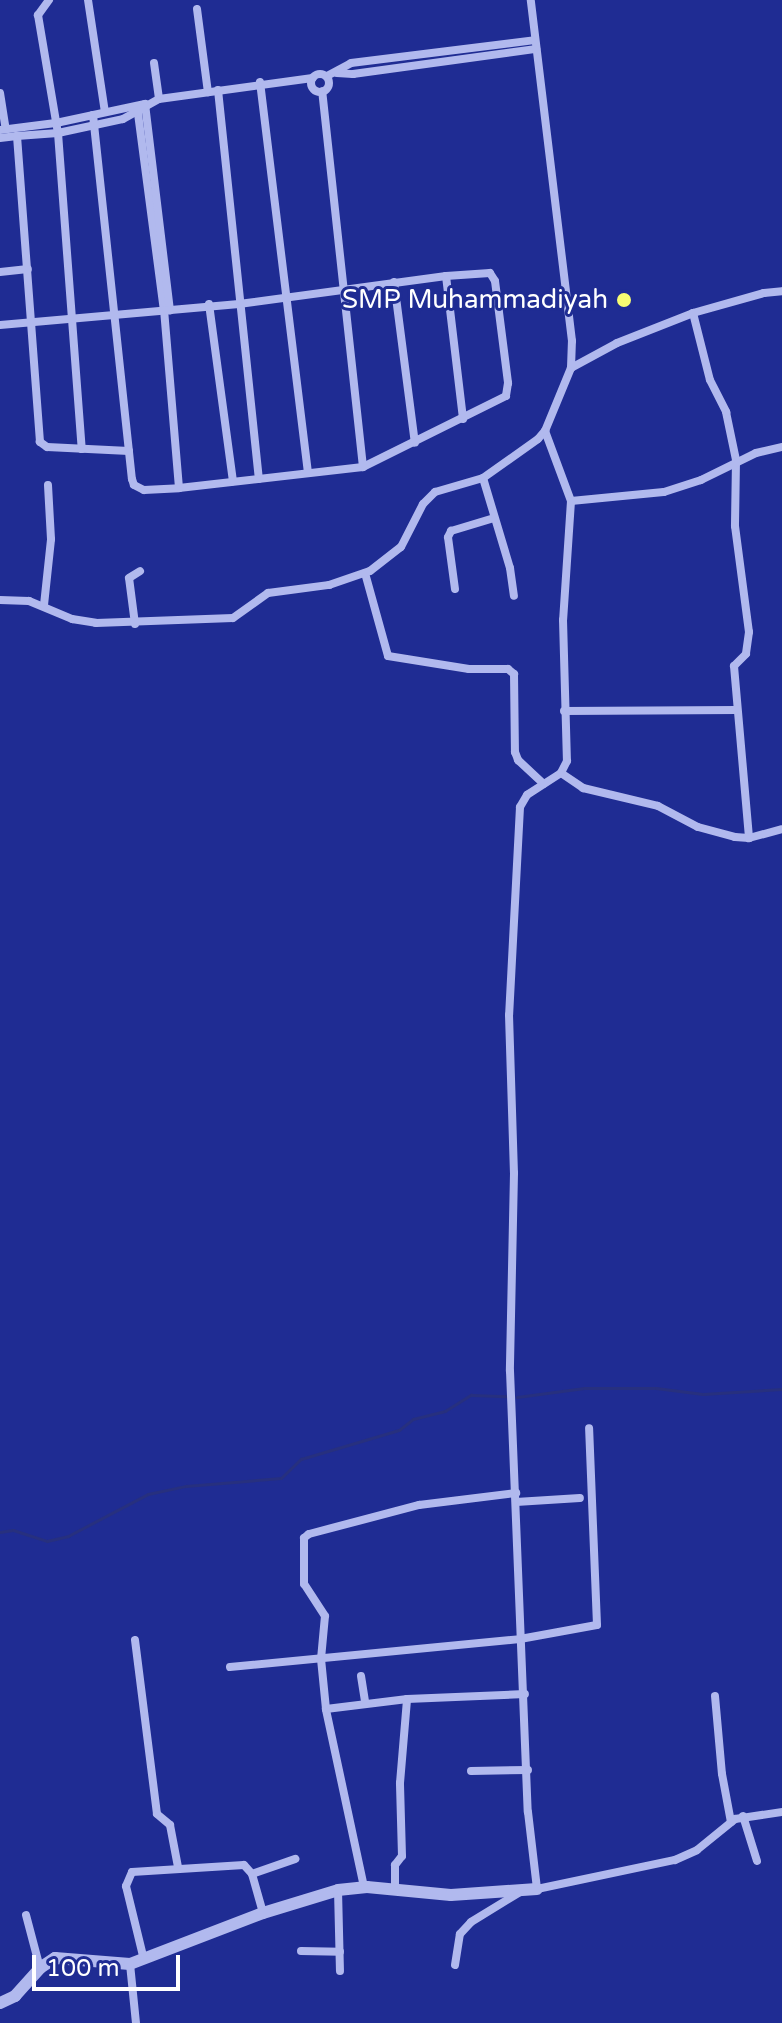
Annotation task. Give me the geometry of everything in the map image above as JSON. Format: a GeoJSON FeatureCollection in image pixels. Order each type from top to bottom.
{"type":"FeatureCollection","features":[{"type":"Feature","properties":{"kind":"street"},"geometry":{"type":"LineString","coordinates":[[49,0],[38,15],[57,128],[82,449]]}},
{"type":"Feature","properties":{"kind":"street"},"geometry":{"type":"LineString","coordinates":[[88,0],[105,112]]}},
{"type":"Feature","properties":{"kind":"street"},"geometry":{"type":"LineString","coordinates":[[0,600],[44,605],[87,622],[223,621],[268,593],[329,585],[365,573],[401,547],[423,504],[435,492],[483,478],[545,431],[571,368],[572,341],[531,0]]}},
{"type":"Feature","properties":{"kind":"street"},"geometry":{"type":"LineString","coordinates":[[197,9],[208,92]]}},
{"type":"Feature","properties":{"kind":"street"},"geometry":{"type":"LineString","coordinates":[[0,138],[57,128],[93,115],[159,99],[260,82],[313,78],[318,74],[327,76],[351,63],[536,45]]}},
{"type":"Feature","properties":{"kind":"street"},"geometry":{"type":"LineString","coordinates":[[154,63],[159,99]]}},
{"type":"Feature","properties":{"kind":"street"},"geometry":{"type":"LineString","coordinates":[[322,91],[329,84],[327,76]]}},
{"type":"Feature","properties":{"kind":"street"},"geometry":{"type":"LineString","coordinates":[[313,78],[313,88],[322,91]]}},
{"type":"Feature","properties":{"kind":"street"},"geometry":{"type":"LineString","coordinates":[[260,82],[308,472]]}},
{"type":"Feature","properties":{"kind":"street"},"geometry":{"type":"LineString","coordinates":[[218,90],[259,479]]}},
{"type":"Feature","properties":{"kind":"street"},"geometry":{"type":"LineString","coordinates":[[322,91],[341,289],[363,467]]}},
{"type":"Feature","properties":{"kind":"street"},"geometry":{"type":"LineString","coordinates":[[0,93],[3,130],[94,126],[138,113],[145,104]]}},
{"type":"Feature","properties":{"kind":"street"},"geometry":{"type":"LineString","coordinates":[[145,104],[167,310],[179,488]]}},
{"type":"Feature","properties":{"kind":"street"},"geometry":{"type":"LineString","coordinates":[[138,113],[167,310]]}},
{"type":"Feature","properties":{"kind":"street"},"geometry":{"type":"LineString","coordinates":[[0,325],[72,320],[115,313],[209,304],[239,304],[485,272],[493,277],[508,391],[502,400],[363,467],[179,488],[139,489],[132,479],[115,313],[93,115]]}},
{"type":"Feature","properties":{"kind":"street"},"geometry":{"type":"LineString","coordinates":[[17,136],[40,442],[47,447],[129,451]]}},
{"type":"Feature","properties":{"kind":"street"},"geometry":{"type":"LineString","coordinates":[[0,272],[28,269]]}},
{"type":"Feature","properties":{"kind":"street"},"geometry":{"type":"LineString","coordinates":[[446,276],[463,419]]}},
{"type":"Feature","properties":{"kind":"street"},"geometry":{"type":"LineString","coordinates":[[394,282],[415,443]]}},
{"type":"Feature","properties":{"kind":"street"},"geometry":{"type":"LineString","coordinates":[[571,368],[617,343],[693,313],[782,291]]}},
{"type":"Feature","properties":{"kind":"street"},"geometry":{"type":"LineString","coordinates":[[209,304],[233,481]]}},
{"type":"Feature","properties":{"kind":"street"},"geometry":{"type":"LineString","coordinates":[[693,313],[710,380],[726,412],[736,460],[735,526],[749,632],[746,654],[734,666],[749,838]]}},
{"type":"Feature","properties":{"kind":"street"},"geometry":{"type":"LineString","coordinates":[[537,1889],[520,1639],[510,1357],[514,1173],[509,1015],[520,807],[524,797],[561,773],[567,761],[563,620],[571,501],[565,475],[545,431]]}},
{"type":"Feature","properties":{"kind":"street"},"geometry":{"type":"LineString","coordinates":[[571,501],[664,492],[701,480],[736,460],[782,447]]}},
{"type":"Feature","properties":{"kind":"street"},"geometry":{"type":"LineString","coordinates":[[483,478],[510,568],[514,596]]}},
{"type":"Feature","properties":{"kind":"street"},"geometry":{"type":"LineString","coordinates":[[44,605],[51,539],[48,485]]}},
{"type":"Feature","properties":{"kind":"street"},"geometry":{"type":"LineString","coordinates":[[455,589],[448,537],[451,531],[494,518]]}},
{"type":"Feature","properties":{"kind":"street"},"geometry":{"type":"LineString","coordinates":[[135,624],[129,578],[140,571]]}},
{"type":"Feature","properties":{"kind":"street"},"geometry":{"type":"LineString","coordinates":[[365,573],[388,656],[469,669],[508,669],[514,674],[515,752],[518,760],[544,784]]}},
{"type":"Feature","properties":{"kind":"street"},"geometry":{"type":"LineString","coordinates":[[564,711],[737,710]]}},
{"type":"Feature","properties":{"kind":"street"},"geometry":{"type":"LineString","coordinates":[[561,773],[587,789],[658,806],[698,827],[749,838],[782,829]]}},
{"type":"Feature","properties":{"kind":"street"},"geometry":{"type":"LineString","coordinates":[[230,1667],[520,1639],[599,1623],[589,1428]]}},
{"type":"Feature","properties":{"kind":"street"},"geometry":{"type":"LineString","coordinates":[[364,1887],[326,1709],[321,1659],[326,1623],[304,1584],[306,1536],[451,1499],[580,1498]]}},
{"type":"Feature","properties":{"kind":"street"},"geometry":{"type":"LineString","coordinates":[[135,1640],[157,1814],[170,1825],[178,1867]]}},
{"type":"Feature","properties":{"kind":"street"},"geometry":{"type":"LineString","coordinates":[[361,1676],[365,1702]]}},
{"type":"Feature","properties":{"kind":"street"},"geometry":{"type":"LineString","coordinates":[[326,1709],[365,1702],[525,1694]]}},
{"type":"Feature","properties":{"kind":"street"},"geometry":{"type":"LineString","coordinates":[[715,1696],[722,1774],[731,1822]]}},
{"type":"Feature","properties":{"kind":"street"},"geometry":{"type":"LineString","coordinates":[[395,1891],[395,1865],[402,1856],[400,1783],[407,1699]]}},
{"type":"Feature","properties":{"kind":"street"},"geometry":{"type":"LineString","coordinates":[[471,1771],[528,1770]]}},
{"type":"Feature","properties":{"kind":"street"},"geometry":{"type":"LineString","coordinates":[[0,2003],[15,1996],[40,1968],[63,1957],[95,1963],[130,1964],[263,1913],[338,1890],[364,1887],[451,1895],[537,1889],[675,1860],[697,1850],[731,1822],[782,1812]]}},
{"type":"Feature","properties":{"kind":"street"},"geometry":{"type":"LineString","coordinates":[[744,1819],[757,1861]]}},
{"type":"Feature","properties":{"kind":"street"},"geometry":{"type":"LineString","coordinates":[[252,1874],[295,1859]]}},
{"type":"Feature","properties":{"kind":"street"},"geometry":{"type":"LineString","coordinates":[[144,1960],[126,1880],[132,1872],[237,1863],[244,1865],[252,1874],[263,1913]]}},
{"type":"Feature","properties":{"kind":"street"},"geometry":{"type":"LineString","coordinates":[[338,1890],[340,1971]]}},
{"type":"Feature","properties":{"kind":"street"},"geometry":{"type":"LineString","coordinates":[[455,1965],[459,1937],[466,1928],[520,1891]]}},
{"type":"Feature","properties":{"kind":"street"},"geometry":{"type":"LineString","coordinates":[[26,1915],[40,1968]]}},
{"type":"Feature","properties":{"kind":"street"},"geometry":{"type":"LineString","coordinates":[[301,1951],[340,1952]]}},
{"type":"Feature","properties":{"kind":"street"},"geometry":{"type":"LineString","coordinates":[[130,1964],[136,2023]]}},
{"type":"Feature","properties":{"kind":"waterway"},"geometry":{"type":"LineString","coordinates":[[517,1397],[584,1388],[656,1388],[703,1394],[782,1389]]}},
{"type":"Feature","properties":{"kind":"waterway"},"geometry":{"type":"LineString","coordinates":[[0,1532],[13,1530],[47,1541],[68,1536],[148,1494],[186,1486],[281,1478],[301,1459],[399,1430],[413,1419],[445,1411],[471,1395],[507,1396]]}},
{"type":"Feature","properties":{"kind":"place","name":"SMP Muhammadiyah"},"geometry":{"type":"Point","coordinates":[624,300]}}]}
